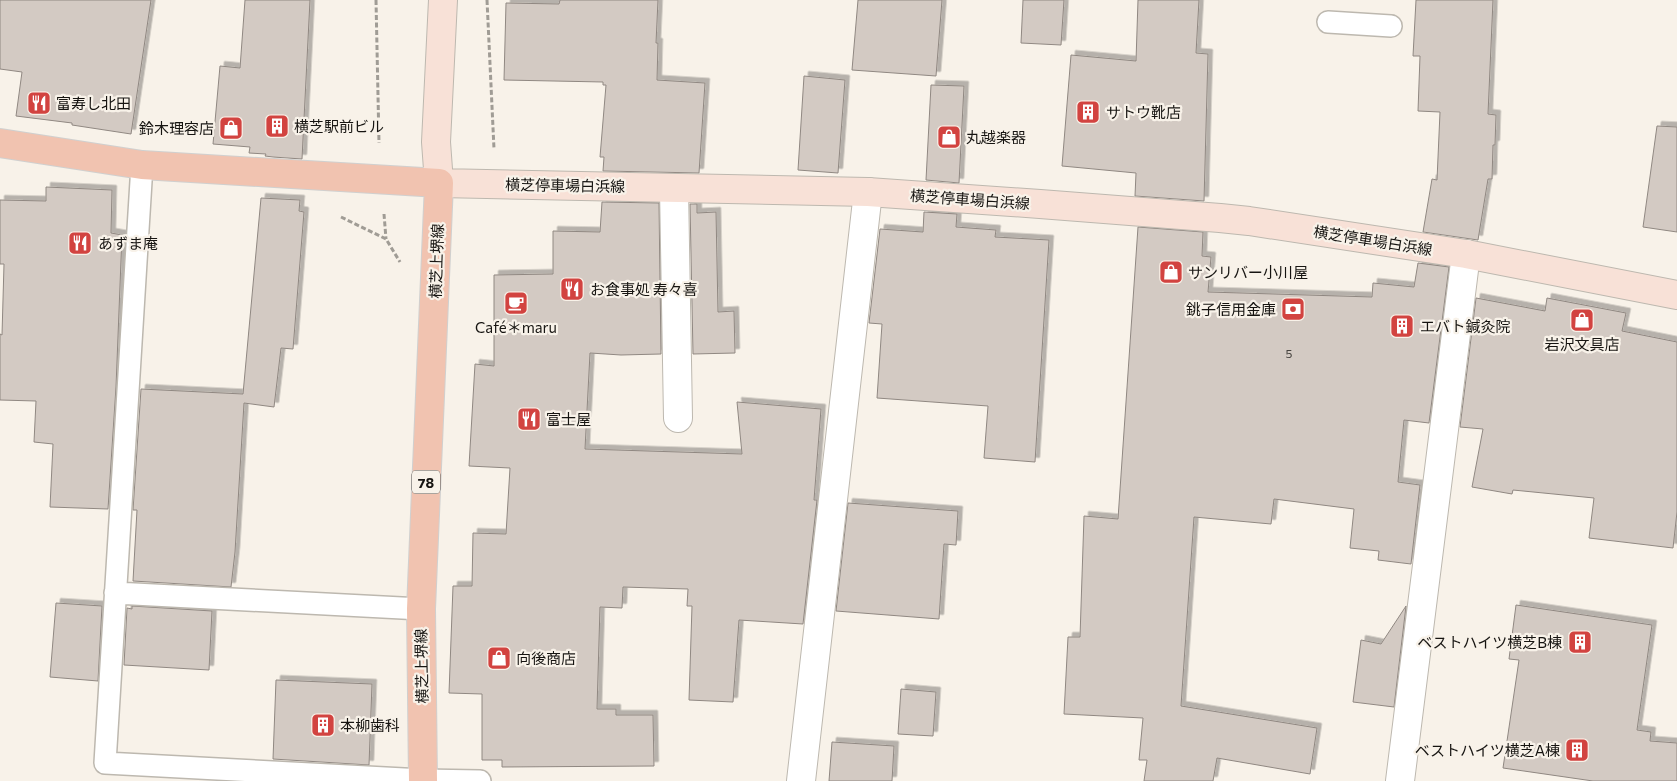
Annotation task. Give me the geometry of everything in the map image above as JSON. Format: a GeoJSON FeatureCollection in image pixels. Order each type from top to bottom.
{"type":"FeatureCollection","features":[{"type":"Feature","properties":{"kind":"main road"},"geometry":{"type":"LineString","coordinates":[[0,143],[142,165],[439,182],[436,142],[443,0]]}},
{"type":"Feature","properties":{"kind":"main road","name":"横芝停車場白浜線"},"geometry":{"type":"LineString","coordinates":[[439,182],[868,192],[1220,218],[1258,222],[1466,254],[1677,295]]}},
{"type":"Feature","properties":{"kind":"main road","name":"横芝上堺線"},"geometry":{"type":"LineString","coordinates":[[423,781],[421,609],[439,182]]}},
{"type":"Feature","properties":{"kind":"street"},"geometry":{"type":"LineString","coordinates":[[674,188],[678,418]]}},
{"type":"Feature","properties":{"kind":"street"},"geometry":{"type":"LineString","coordinates":[[801,781],[868,192]]}},
{"type":"Feature","properties":{"kind":"street"},"geometry":{"type":"LineString","coordinates":[[1400,781],[1466,254]]}},
{"type":"Feature","properties":{"kind":"lane"},"geometry":{"type":"LineString","coordinates":[[1328,22],[1390,26]]}},
{"type":"Feature","properties":{"kind":"lane"},"geometry":{"type":"LineString","coordinates":[[142,165],[105,763],[423,781],[480,781]]}},
{"type":"Feature","properties":{"kind":"lane"},"geometry":{"type":"LineString","coordinates":[[115,593],[421,609]]}},
{"type":"Feature","properties":{"kind":"path"},"geometry":{"type":"LineString","coordinates":[[376,0],[380,179],[386,239],[403,268]]}},
{"type":"Feature","properties":{"kind":"path"},"geometry":{"type":"LineString","coordinates":[[487,0],[495,184]]}},
{"type":"Feature","properties":{"kind":"path"},"geometry":{"type":"LineString","coordinates":[[341,217],[386,239]]}},
{"type":"Feature","properties":{"kind":"building"},"geometry":{"type":"Polygon","coordinates":[[[0,0],[151,0],[131,134],[72,125],[72,123],[16,116],[22,72],[0,69],[0,0]]]}},
{"type":"Feature","properties":{"kind":"building"},"geometry":{"type":"Polygon","coordinates":[[[245,0],[310,0],[302,159],[249,153],[250,147],[213,144],[220,66],[240,68],[245,0]]]}},
{"type":"Feature","properties":{"kind":"building"},"geometry":{"type":"Polygon","coordinates":[[[560,0],[658,0],[657,80],[705,83],[699,173],[603,171],[604,157],[600,157],[606,85],[603,85],[603,82],[504,80],[506,3],[559,4],[560,0]]]}},
{"type":"Feature","properties":{"kind":"building"},"geometry":{"type":"Polygon","coordinates":[[[858,0],[942,0],[936,76],[852,70],[858,0]]]}},
{"type":"Feature","properties":{"kind":"building"},"geometry":{"type":"Polygon","coordinates":[[[1023,0],[1064,0],[1061,45],[1021,43],[1023,0]]]}},
{"type":"Feature","properties":{"kind":"building"},"geometry":{"type":"Polygon","coordinates":[[[1138,0],[1199,0],[1196,53],[1208,54],[1204,201],[1135,196],[1136,173],[1062,166],[1071,55],[1136,61],[1138,0]]]}},
{"type":"Feature","properties":{"kind":"building"},"geometry":{"type":"Polygon","coordinates":[[[1416,0],[1493,0],[1488,114],[1496,115],[1495,145],[1493,145],[1492,179],[1488,179],[1478,240],[1423,232],[1432,179],[1437,180],[1440,112],[1418,111],[1420,56],[1413,56],[1416,0]]]}},
{"type":"Feature","properties":{"kind":"building"},"geometry":{"type":"Polygon","coordinates":[[[804,76],[845,80],[838,173],[798,170],[804,76]]]}},
{"type":"Feature","properties":{"kind":"building"},"geometry":{"type":"Polygon","coordinates":[[[931,85],[964,86],[959,183],[926,180],[931,85]]]}},
{"type":"Feature","properties":{"kind":"building"},"geometry":{"type":"Polygon","coordinates":[[[1657,126],[1677,127],[1677,232],[1643,227],[1657,126]]]}},
{"type":"Feature","properties":{"kind":"building"},"geometry":{"type":"Polygon","coordinates":[[[46,187],[112,190],[111,233],[122,235],[116,387],[108,509],[50,507],[53,444],[34,442],[36,401],[0,400],[0,334],[2,335],[4,264],[0,264],[0,200],[46,201],[46,187]]]}},
{"type":"Feature","properties":{"kind":"building"},"geometry":{"type":"Polygon","coordinates":[[[261,198],[300,200],[299,211],[304,212],[293,349],[281,348],[274,407],[244,403],[235,552],[231,587],[133,581],[137,510],[133,510],[141,389],[243,394],[261,198]]]}},
{"type":"Feature","properties":{"kind":"building"},"geometry":{"type":"Polygon","coordinates":[[[602,202],[659,203],[661,354],[621,355],[590,353],[585,449],[742,454],[737,402],[821,409],[814,500],[817,500],[803,624],[739,620],[733,702],[689,700],[692,606],[687,606],[688,589],[623,587],[622,608],[600,607],[597,709],[616,709],[616,715],[653,715],[654,766],[502,767],[502,760],[482,760],[482,694],[449,693],[453,586],[472,586],[473,533],[506,534],[510,468],[469,466],[475,364],[494,366],[494,275],[553,274],[553,231],[600,232],[602,202]]]}},
{"type":"Feature","properties":{"kind":"building"},"geometry":{"type":"Polygon","coordinates":[[[690,204],[697,204],[697,213],[716,212],[718,312],[734,311],[735,353],[693,354],[690,204]]]}},
{"type":"Feature","properties":{"kind":"building"},"geometry":{"type":"Polygon","coordinates":[[[924,212],[957,214],[956,227],[996,230],[995,237],[1049,240],[1035,462],[984,458],[988,406],[877,398],[882,324],[869,323],[880,229],[923,232],[924,212]]]}},
{"type":"Feature","properties":{"kind":"building"},"geometry":{"type":"Polygon","coordinates":[[[1138,227],[1203,232],[1202,256],[1211,257],[1208,292],[1372,297],[1373,283],[1414,287],[1418,263],[1449,267],[1429,423],[1404,420],[1398,482],[1420,485],[1411,564],[1378,560],[1379,551],[1350,548],[1354,509],[1274,499],[1271,524],[1194,517],[1181,706],[1317,728],[1310,774],[1217,758],[1213,781],[1144,781],[1147,760],[1139,760],[1143,718],[1064,714],[1068,637],[1080,637],[1084,516],[1118,519],[1138,227]]]}},
{"type":"Feature","properties":{"kind":"building"},"geometry":{"type":"Polygon","coordinates":[[[1476,298],[1545,311],[1547,298],[1626,313],[1622,331],[1677,342],[1677,512],[1673,548],[1589,538],[1594,498],[1513,490],[1512,494],[1472,487],[1483,429],[1460,427],[1476,298]]]}},
{"type":"Feature","properties":{"kind":"building"},"geometry":{"type":"Polygon","coordinates":[[[848,503],[958,511],[956,545],[944,544],[939,619],[836,611],[848,503]]]}},
{"type":"Feature","properties":{"kind":"building"},"geometry":{"type":"Polygon","coordinates":[[[56,603],[102,606],[98,681],[50,677],[56,603]]]}},
{"type":"Feature","properties":{"kind":"building"},"geometry":{"type":"Polygon","coordinates":[[[1516,605],[1652,625],[1637,730],[1651,732],[1650,741],[1677,743],[1677,781],[1593,781],[1503,768],[1519,660],[1509,659],[1516,605]]]}},
{"type":"Feature","properties":{"kind":"building"},"geometry":{"type":"Polygon","coordinates":[[[132,606],[212,611],[209,670],[124,665],[127,608],[132,609],[132,606]]]}},
{"type":"Feature","properties":{"kind":"building"},"geometry":{"type":"Polygon","coordinates":[[[1406,606],[1394,707],[1353,702],[1361,640],[1381,644],[1406,606]]]}},
{"type":"Feature","properties":{"kind":"building","name":"本柳歯科"},"geometry":{"type":"Polygon","coordinates":[[[276,680],[372,684],[369,765],[273,759],[276,680]]]}},
{"type":"Feature","properties":{"kind":"building"},"geometry":{"type":"Polygon","coordinates":[[[901,689],[936,692],[933,736],[898,734],[901,689]]]}},
{"type":"Feature","properties":{"kind":"building"},"geometry":{"type":"Polygon","coordinates":[[[832,742],[894,746],[892,781],[829,781],[832,742]]]}},
{"type":"Feature","properties":{"kind":"place","name":"富寿し北田"},"geometry":{"type":"Point","coordinates":[39,103]}},
{"type":"Feature","properties":{"kind":"place","name":"サトウ靴店"},"geometry":{"type":"Point","coordinates":[1088,112]}},
{"type":"Feature","properties":{"kind":"place","name":"横芝駅前ビル"},"geometry":{"type":"Point","coordinates":[277,126]}},
{"type":"Feature","properties":{"kind":"place","name":"鈴木理容店"},"geometry":{"type":"Point","coordinates":[231,128]}},
{"type":"Feature","properties":{"kind":"place","name":"丸越楽器"},"geometry":{"type":"Point","coordinates":[949,137]}},
{"type":"Feature","properties":{"kind":"place","name":"あずま庵"},"geometry":{"type":"Point","coordinates":[80,243]}},
{"type":"Feature","properties":{"kind":"place","name":"サンリバー小川屋"},"geometry":{"type":"Point","coordinates":[1171,272]}},
{"type":"Feature","properties":{"kind":"place","name":"お食事処 寿々喜"},"geometry":{"type":"Point","coordinates":[572,289]}},
{"type":"Feature","properties":{"kind":"place","name":"Café＊maru"},"geometry":{"type":"Point","coordinates":[516,303]}},
{"type":"Feature","properties":{"kind":"place","name":"銚子信用金庫"},"geometry":{"type":"Point","coordinates":[1293,309]}},
{"type":"Feature","properties":{"kind":"place","name":"岩沢文具店"},"geometry":{"type":"Point","coordinates":[1582,320]}},
{"type":"Feature","properties":{"kind":"place","name":"エバト鍼灸院"},"geometry":{"type":"Point","coordinates":[1402,326]}},
{"type":"Feature","properties":{"kind":"place","name":"富士屋"},"geometry":{"type":"Point","coordinates":[529,419]}},
{"type":"Feature","properties":{"kind":"place","name":"ベストハイツ横芝B棟"},"geometry":{"type":"Point","coordinates":[1580,642]}},
{"type":"Feature","properties":{"kind":"place","name":"向後商店"},"geometry":{"type":"Point","coordinates":[499,658]}},
{"type":"Feature","properties":{"kind":"place","name":"本柳歯科"},"geometry":{"type":"Point","coordinates":[323,725]}},
{"type":"Feature","properties":{"kind":"place","name":"ベストハイツ横芝A棟"},"geometry":{"type":"Point","coordinates":[1577,750]}}]}
